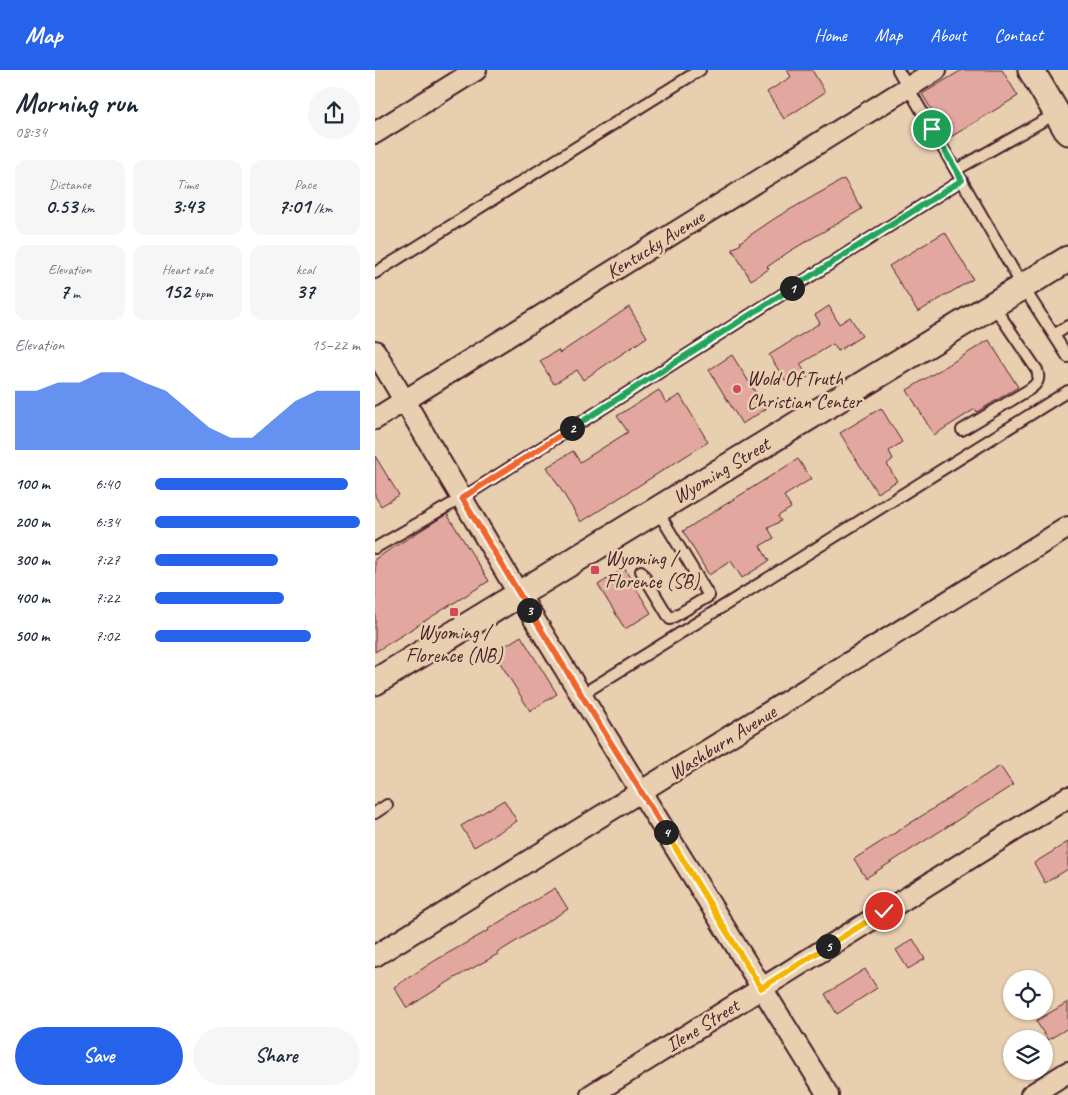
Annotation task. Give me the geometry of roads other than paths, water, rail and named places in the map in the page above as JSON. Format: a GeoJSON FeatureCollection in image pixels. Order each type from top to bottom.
{"type":"FeatureCollection","features":[{"type":"Feature","properties":{"kind":"street"},"geometry":{"type":"LineString","coordinates":[[375,133],[476,70]]}},
{"type":"Feature","properties":{"kind":"street","name":"Kentucky Avenue"},"geometry":{"type":"LineString","coordinates":[[375,419],[903,78],[936,70]]}},
{"type":"Feature","properties":{"kind":"street"},"geometry":{"type":"LineString","coordinates":[[1031,70],[1062,123]]}},
{"type":"Feature","properties":{"kind":"street","name":"Wyoming Street"},"geometry":{"type":"LineString","coordinates":[[375,682],[1068,259]]}},
{"type":"Feature","properties":{"kind":"street"},"geometry":{"type":"LineString","coordinates":[[375,351],[518,593],[828,1095]]}},
{"type":"Feature","properties":{"kind":"street","name":"Washburn Avenue"},"geometry":{"type":"LineString","coordinates":[[375,956],[1068,527]]}},
{"type":"Feature","properties":{"kind":"street","name":"Ilene Street"},"geometry":{"type":"LineString","coordinates":[[591,1095],[1068,797]]}},
{"type":"Feature","properties":{"kind":"street"},"geometry":{"type":"LineString","coordinates":[[1031,1095],[1068,1072]]}},
{"type":"Feature","properties":{"kind":"lane"},"geometry":{"type":"LineString","coordinates":[[375,273],[700,70]]}},
{"type":"Feature","properties":{"kind":"lane"},"geometry":{"type":"LineString","coordinates":[[903,78],[1023,287],[1068,358]]}},
{"type":"Feature","properties":{"kind":"lane"},"geometry":{"type":"LineString","coordinates":[[957,170],[1062,123]]}},
{"type":"Feature","properties":{"kind":"lane"},"geometry":{"type":"LineString","coordinates":[[375,548],[462,498],[962,180]]}},
{"type":"Feature","properties":{"kind":"lane"},"geometry":{"type":"LineString","coordinates":[[963,430],[1037,384],[1040,377],[993,305]]}},
{"type":"Feature","properties":{"kind":"lane"},"geometry":{"type":"LineString","coordinates":[[1053,335],[1068,326]]}},
{"type":"Feature","properties":{"kind":"lane"},"geometry":{"type":"LineString","coordinates":[[581,695],[1068,390]]}},
{"type":"Feature","properties":{"kind":"lane"},"geometry":{"type":"LineString","coordinates":[[641,571],[670,619],[709,596],[656,510]]}},
{"type":"Feature","properties":{"kind":"lane"},"geometry":{"type":"LineString","coordinates":[[375,813],[387,805]]}},
{"type":"Feature","properties":{"kind":"place","name":"Wold Of Truth Christian Center"},"geometry":{"type":"Point","coordinates":[737,389]}},
{"type":"Feature","properties":{"kind":"place","name":"Wyoming / Florence (SB)"},"geometry":{"type":"Point","coordinates":[595,570]}},
{"type":"Feature","properties":{"kind":"place","name":"Wyoming / Florence (NB)"},"geometry":{"type":"Point","coordinates":[454,612]}}]}
